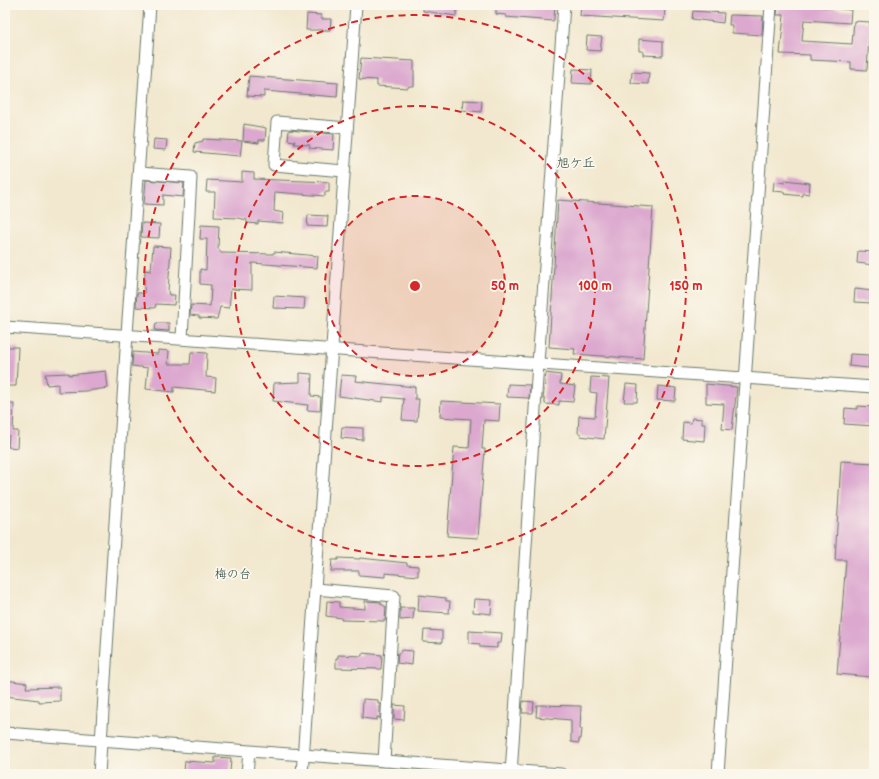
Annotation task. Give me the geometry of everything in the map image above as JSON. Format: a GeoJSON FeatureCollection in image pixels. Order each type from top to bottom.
{"type":"FeatureCollection","features":[{"type":"Feature","properties":{"kind":"street"},"geometry":{"type":"LineString","coordinates":[[99,774],[150,5]]}},
{"type":"Feature","properties":{"kind":"street"},"geometry":{"type":"LineString","coordinates":[[302,774],[356,5]]}},
{"type":"Feature","properties":{"kind":"street"},"geometry":{"type":"LineString","coordinates":[[511,772],[538,363],[564,5]]}},
{"type":"Feature","properties":{"kind":"street"},"geometry":{"type":"LineString","coordinates":[[718,774],[771,5]]}},
{"type":"Feature","properties":{"kind":"street"},"geometry":{"type":"LineString","coordinates":[[344,171],[274,165],[277,122],[347,128]]}},
{"type":"Feature","properties":{"kind":"street"},"geometry":{"type":"LineString","coordinates":[[140,173],[191,176],[182,338]]}},
{"type":"Feature","properties":{"kind":"street"},"geometry":{"type":"LineString","coordinates":[[5,327],[127,334],[874,387]]}},
{"type":"Feature","properties":{"kind":"street"},"geometry":{"type":"LineString","coordinates":[[315,590],[394,596],[384,761]]}},
{"type":"Feature","properties":{"kind":"street"},"geometry":{"type":"LineString","coordinates":[[5,733],[384,761],[511,772],[561,774]]}},
{"type":"Feature","properties":{"kind":"street"},"geometry":{"type":"LineString","coordinates":[[247,774],[249,752]]}},
{"type":"Feature","properties":{"kind":"building"},"geometry":{"type":"Polygon","coordinates":[[[423,5],[458,5],[456,16],[423,11],[423,5]]]}},
{"type":"Feature","properties":{"kind":"building"},"geometry":{"type":"Polygon","coordinates":[[[496,5],[555,5],[554,19],[553,21],[506,17],[506,15],[496,14],[496,5]]]}},
{"type":"Feature","properties":{"kind":"building"},"geometry":{"type":"Polygon","coordinates":[[[581,5],[665,8],[664,21],[580,16],[581,5]]]}},
{"type":"Feature","properties":{"kind":"building"},"geometry":{"type":"Polygon","coordinates":[[[778,5],[805,5],[851,10],[850,23],[804,20],[802,41],[852,44],[854,21],[870,22],[867,70],[851,69],[851,62],[810,60],[810,55],[780,54],[784,15],[777,15],[778,5]]]}},
{"type":"Feature","properties":{"kind":"building"},"geometry":{"type":"Polygon","coordinates":[[[693,11],[724,13],[723,23],[692,19],[693,11]]]}},
{"type":"Feature","properties":{"kind":"building"},"geometry":{"type":"Polygon","coordinates":[[[307,14],[321,15],[321,19],[331,19],[330,30],[306,30],[307,14]]]}},
{"type":"Feature","properties":{"kind":"building"},"geometry":{"type":"Polygon","coordinates":[[[730,15],[763,16],[762,35],[732,33],[732,25],[729,25],[730,15]]]}},
{"type":"Feature","properties":{"kind":"building"},"geometry":{"type":"Polygon","coordinates":[[[587,36],[602,37],[600,51],[586,50],[587,36]]]}},
{"type":"Feature","properties":{"kind":"building"},"geometry":{"type":"Polygon","coordinates":[[[639,39],[663,41],[663,56],[643,55],[643,51],[639,51],[639,39]]]}},
{"type":"Feature","properties":{"kind":"building"},"geometry":{"type":"Polygon","coordinates":[[[361,58],[414,61],[414,86],[409,86],[408,88],[377,86],[377,80],[359,79],[361,58]]]}},
{"type":"Feature","properties":{"kind":"building"},"geometry":{"type":"Polygon","coordinates":[[[573,69],[592,70],[591,84],[572,83],[573,69]]]}},
{"type":"Feature","properties":{"kind":"building"},"geometry":{"type":"Polygon","coordinates":[[[632,72],[649,73],[648,84],[631,83],[632,72]]]}},
{"type":"Feature","properties":{"kind":"building"},"geometry":{"type":"Polygon","coordinates":[[[249,76],[338,83],[337,97],[264,91],[264,97],[247,96],[249,76]]]}},
{"type":"Feature","properties":{"kind":"building"},"geometry":{"type":"Polygon","coordinates":[[[463,100],[482,101],[481,112],[462,110],[463,100]]]}},
{"type":"Feature","properties":{"kind":"building"},"geometry":{"type":"Polygon","coordinates":[[[244,124],[266,128],[265,140],[259,140],[259,143],[243,141],[244,124]]]}},
{"type":"Feature","properties":{"kind":"building"},"geometry":{"type":"Polygon","coordinates":[[[289,130],[334,134],[333,150],[309,148],[310,145],[294,144],[295,141],[288,140],[289,130]]]}},
{"type":"Feature","properties":{"kind":"building"},"geometry":{"type":"Polygon","coordinates":[[[154,139],[167,140],[166,150],[153,149],[154,139]]]}},
{"type":"Feature","properties":{"kind":"building"},"geometry":{"type":"Polygon","coordinates":[[[203,139],[242,141],[240,156],[194,152],[195,143],[203,141],[203,139]]]}},
{"type":"Feature","properties":{"kind":"building"},"geometry":{"type":"Polygon","coordinates":[[[242,172],[254,173],[254,179],[329,182],[329,192],[325,192],[325,196],[275,192],[274,211],[284,213],[283,223],[258,221],[258,224],[247,223],[247,220],[238,218],[214,217],[215,192],[206,192],[207,180],[242,182],[242,172]]]}},
{"type":"Feature","properties":{"kind":"building"},"geometry":{"type":"Polygon","coordinates":[[[146,180],[184,183],[183,197],[163,195],[163,205],[144,204],[146,180]]]}},
{"type":"Feature","properties":{"kind":"building"},"geometry":{"type":"Polygon","coordinates":[[[785,180],[810,183],[809,194],[803,193],[803,196],[773,191],[774,181],[785,183],[785,180]]]}},
{"type":"Feature","properties":{"kind":"building"},"geometry":{"type":"Polygon","coordinates":[[[558,200],[653,207],[643,359],[574,354],[575,349],[549,347],[558,200]]]}},
{"type":"Feature","properties":{"kind":"building"},"geometry":{"type":"Polygon","coordinates":[[[308,215],[328,216],[327,227],[307,226],[308,215]]]}},
{"type":"Feature","properties":{"kind":"building"},"geometry":{"type":"Polygon","coordinates":[[[142,223],[160,224],[159,238],[141,237],[142,223]]]}},
{"type":"Feature","properties":{"kind":"building"},"geometry":{"type":"Polygon","coordinates":[[[201,225],[219,226],[218,248],[221,253],[273,254],[274,252],[318,256],[317,268],[252,263],[252,290],[231,289],[229,308],[220,307],[217,319],[199,318],[199,316],[190,315],[191,305],[210,306],[211,285],[200,284],[200,269],[206,270],[207,239],[200,239],[201,225]]]}},
{"type":"Feature","properties":{"kind":"building"},"geometry":{"type":"Polygon","coordinates":[[[153,246],[171,247],[168,291],[169,295],[175,295],[174,305],[156,304],[155,308],[136,307],[137,293],[144,293],[145,270],[151,271],[153,246]]]}},
{"type":"Feature","properties":{"kind":"building"},"geometry":{"type":"Polygon","coordinates":[[[858,251],[874,252],[874,265],[857,263],[858,251]]]}},
{"type":"Feature","properties":{"kind":"building"},"geometry":{"type":"Polygon","coordinates":[[[855,289],[873,291],[872,303],[854,302],[855,289]]]}},
{"type":"Feature","properties":{"kind":"building"},"geometry":{"type":"Polygon","coordinates":[[[274,296],[305,298],[304,309],[273,308],[274,296]]]}},
{"type":"Feature","properties":{"kind":"building"},"geometry":{"type":"Polygon","coordinates":[[[156,323],[169,323],[169,331],[155,330],[156,323]]]}},
{"type":"Feature","properties":{"kind":"building"},"geometry":{"type":"Polygon","coordinates":[[[5,347],[18,347],[16,386],[5,386],[5,347]]]}},
{"type":"Feature","properties":{"kind":"building"},"geometry":{"type":"Polygon","coordinates":[[[158,350],[169,351],[168,364],[190,364],[191,352],[207,353],[206,377],[216,378],[215,391],[174,387],[174,392],[146,389],[148,368],[132,366],[133,352],[158,354],[158,350]]]}},
{"type":"Feature","properties":{"kind":"building"},"geometry":{"type":"Polygon","coordinates":[[[850,354],[869,355],[868,368],[849,366],[850,354]]]}},
{"type":"Feature","properties":{"kind":"building"},"geometry":{"type":"Polygon","coordinates":[[[106,371],[108,388],[86,391],[58,392],[58,384],[47,385],[45,374],[69,373],[69,375],[106,371]]]}},
{"type":"Feature","properties":{"kind":"building"},"geometry":{"type":"Polygon","coordinates":[[[300,373],[312,374],[311,396],[321,397],[320,411],[307,410],[308,405],[273,401],[274,383],[300,382],[300,373]]]}},
{"type":"Feature","properties":{"kind":"building"},"geometry":{"type":"Polygon","coordinates":[[[546,373],[561,375],[560,384],[575,386],[573,402],[559,401],[559,405],[545,404],[545,399],[543,399],[546,373]]]}},
{"type":"Feature","properties":{"kind":"building"},"geometry":{"type":"Polygon","coordinates":[[[341,375],[356,376],[355,381],[415,387],[415,399],[419,399],[417,421],[402,420],[404,399],[383,397],[383,402],[339,396],[341,375]]]}},
{"type":"Feature","properties":{"kind":"building"},"geometry":{"type":"Polygon","coordinates":[[[591,377],[609,378],[604,439],[580,436],[581,434],[578,433],[579,416],[595,417],[597,393],[590,392],[591,377]]]}},
{"type":"Feature","properties":{"kind":"building"},"geometry":{"type":"Polygon","coordinates":[[[508,384],[530,385],[529,398],[507,397],[508,384]]]}},
{"type":"Feature","properties":{"kind":"building"},"geometry":{"type":"Polygon","coordinates":[[[626,384],[638,385],[637,402],[624,402],[626,384]]]}},
{"type":"Feature","properties":{"kind":"building"},"geometry":{"type":"Polygon","coordinates":[[[706,384],[737,387],[732,430],[722,429],[724,404],[706,403],[706,384]]]}},
{"type":"Feature","properties":{"kind":"building"},"geometry":{"type":"Polygon","coordinates":[[[658,386],[676,388],[675,401],[657,400],[658,386]]]}},
{"type":"Feature","properties":{"kind":"building"},"geometry":{"type":"Polygon","coordinates":[[[441,401],[500,404],[499,421],[484,420],[482,449],[485,449],[478,538],[447,536],[454,447],[469,448],[471,419],[440,417],[441,401]]]}},
{"type":"Feature","properties":{"kind":"building"},"geometry":{"type":"Polygon","coordinates":[[[5,404],[14,404],[13,431],[18,431],[17,448],[8,447],[9,435],[5,435],[5,404]]]}},
{"type":"Feature","properties":{"kind":"building"},"geometry":{"type":"Polygon","coordinates":[[[857,406],[874,407],[874,426],[844,424],[845,408],[857,409],[857,406]]]}},
{"type":"Feature","properties":{"kind":"building"},"geometry":{"type":"Polygon","coordinates":[[[692,418],[702,419],[702,424],[705,424],[704,441],[682,439],[683,422],[691,423],[692,418]]]}},
{"type":"Feature","properties":{"kind":"building"},"geometry":{"type":"Polygon","coordinates":[[[342,427],[363,428],[363,440],[341,438],[342,427]]]}},
{"type":"Feature","properties":{"kind":"building"},"geometry":{"type":"Polygon","coordinates":[[[841,461],[874,463],[874,640],[871,677],[837,674],[846,560],[835,560],[841,461]]]}},
{"type":"Feature","properties":{"kind":"building"},"geometry":{"type":"Polygon","coordinates":[[[338,558],[360,558],[407,563],[407,565],[418,566],[418,576],[385,573],[385,577],[359,575],[359,571],[331,571],[332,560],[338,560],[338,558]]]}},
{"type":"Feature","properties":{"kind":"building"},"geometry":{"type":"Polygon","coordinates":[[[419,595],[446,598],[446,601],[450,601],[449,613],[418,611],[419,595]]]}},
{"type":"Feature","properties":{"kind":"building"},"geometry":{"type":"Polygon","coordinates":[[[474,599],[492,600],[491,614],[473,612],[474,599]]]}},
{"type":"Feature","properties":{"kind":"building"},"geometry":{"type":"Polygon","coordinates":[[[327,601],[339,602],[339,607],[365,609],[365,601],[381,602],[381,604],[386,607],[385,621],[341,620],[342,618],[326,616],[327,601]]]}},
{"type":"Feature","properties":{"kind":"building"},"geometry":{"type":"Polygon","coordinates":[[[400,608],[414,608],[413,619],[400,620],[400,608]]]}},
{"type":"Feature","properties":{"kind":"building"},"geometry":{"type":"Polygon","coordinates":[[[424,630],[442,631],[442,643],[423,642],[424,630]]]}},
{"type":"Feature","properties":{"kind":"building"},"geometry":{"type":"Polygon","coordinates":[[[469,631],[502,633],[501,643],[497,643],[497,648],[480,647],[480,644],[469,643],[469,631]]]}},
{"type":"Feature","properties":{"kind":"building"},"geometry":{"type":"Polygon","coordinates":[[[401,650],[413,651],[412,665],[397,663],[398,653],[400,653],[401,650]]]}},
{"type":"Feature","properties":{"kind":"building"},"geometry":{"type":"Polygon","coordinates":[[[362,653],[382,655],[381,669],[336,668],[336,658],[338,658],[338,655],[362,656],[362,653]]]}},
{"type":"Feature","properties":{"kind":"building"},"geometry":{"type":"Polygon","coordinates":[[[5,680],[27,683],[26,688],[60,687],[60,701],[39,702],[39,700],[5,696],[5,680]]]}},
{"type":"Feature","properties":{"kind":"building"},"geometry":{"type":"Polygon","coordinates":[[[363,699],[378,700],[378,704],[380,704],[380,718],[377,717],[377,720],[362,718],[363,699]]]}},
{"type":"Feature","properties":{"kind":"building"},"geometry":{"type":"Polygon","coordinates":[[[523,701],[534,702],[533,713],[522,713],[523,701]]]}},
{"type":"Feature","properties":{"kind":"building"},"geometry":{"type":"Polygon","coordinates":[[[394,705],[405,706],[404,720],[394,719],[394,705]]]}},
{"type":"Feature","properties":{"kind":"building"},"geometry":{"type":"Polygon","coordinates":[[[537,705],[581,706],[580,729],[582,729],[579,743],[571,742],[571,720],[536,717],[537,705]]]}},
{"type":"Feature","properties":{"kind":"building"},"geometry":{"type":"Polygon","coordinates":[[[215,757],[231,758],[230,774],[198,772],[198,774],[186,774],[186,771],[184,771],[185,761],[215,763],[215,757]]]}},
{"type":"Feature","properties":{"kind":"district","name":"旭ケ丘"},"geometry":{"type":"Point","coordinates":[576,162]}},
{"type":"Feature","properties":{"kind":"district","name":"梅の台"},"geometry":{"type":"Point","coordinates":[233,574]}}]}
